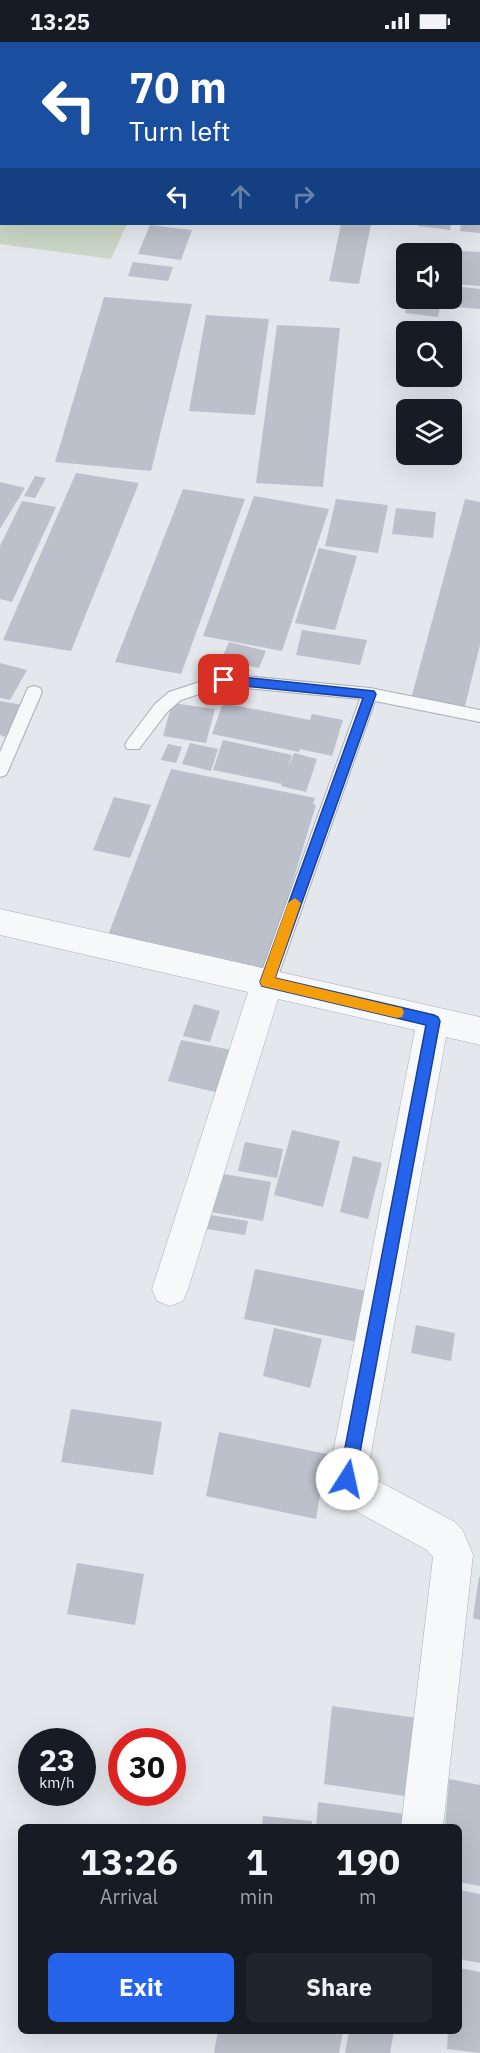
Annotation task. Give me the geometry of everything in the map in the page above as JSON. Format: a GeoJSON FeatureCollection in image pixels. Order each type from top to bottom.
{"type":"FeatureCollection","features":[{"type":"Feature","properties":{"kind":"street"},"geometry":{"type":"LineString","coordinates":[[0,922],[480,1031]]}},
{"type":"Feature","properties":{"kind":"street"},"geometry":{"type":"LineString","coordinates":[[170,1289],[267,982]]}},
{"type":"Feature","properties":{"kind":"street"},"geometry":{"type":"LineString","coordinates":[[422,1824],[453,1555],[449,1545],[441,1536],[352,1488],[347,1479],[434,1021]]}},
{"type":"Feature","properties":{"kind":"lane"},"geometry":{"type":"LineString","coordinates":[[133,745],[161,708],[175,696],[224,680],[370,694],[480,716]]}},
{"type":"Feature","properties":{"kind":"lane"},"geometry":{"type":"LineString","coordinates":[[0,771],[34,692]]}},
{"type":"Feature","properties":{"kind":"lane"},"geometry":{"type":"LineString","coordinates":[[267,982],[370,694]]}},
{"type":"Feature","properties":{"kind":"green space"},"geometry":{"type":"Polygon","coordinates":[[[0,225],[127,225],[111,259],[0,244],[0,225]]]}},
{"type":"Feature","properties":{"kind":"building"},"geometry":{"type":"Polygon","coordinates":[[[150,225],[192,230],[181,260],[138,254],[150,225]]]}},
{"type":"Feature","properties":{"kind":"building"},"geometry":{"type":"Polygon","coordinates":[[[341,225],[371,225],[359,284],[329,281],[341,225]]]}},
{"type":"Feature","properties":{"kind":"building"},"geometry":{"type":"Polygon","coordinates":[[[418,225],[451,225],[450,230],[418,225]]]}},
{"type":"Feature","properties":{"kind":"building"},"geometry":{"type":"Polygon","coordinates":[[[461,225],[480,225],[480,233],[460,231],[461,225]]]}},
{"type":"Feature","properties":{"kind":"building"},"geometry":{"type":"Polygon","coordinates":[[[462,251],[480,252],[480,286],[462,284],[462,251]]]}},
{"type":"Feature","properties":{"kind":"building"},"geometry":{"type":"Polygon","coordinates":[[[133,262],[173,267],[168,281],[128,276],[133,262]]]}},
{"type":"Feature","properties":{"kind":"building"},"geometry":{"type":"Polygon","coordinates":[[[462,287],[480,289],[480,309],[462,307],[462,287]]]}},
{"type":"Feature","properties":{"kind":"building"},"geometry":{"type":"Polygon","coordinates":[[[104,297],[192,304],[151,471],[55,462],[104,297]]]}},
{"type":"Feature","properties":{"kind":"building"},"geometry":{"type":"Polygon","coordinates":[[[406,309],[440,309],[438,317],[405,313],[406,309]]]}},
{"type":"Feature","properties":{"kind":"building"},"geometry":{"type":"Polygon","coordinates":[[[206,315],[269,319],[255,415],[189,411],[206,315]]]}},
{"type":"Feature","properties":{"kind":"building"},"geometry":{"type":"Polygon","coordinates":[[[277,325],[340,328],[323,487],[256,483],[277,325]]]}},
{"type":"Feature","properties":{"kind":"building"},"geometry":{"type":"Polygon","coordinates":[[[76,473],[139,483],[71,651],[3,640],[76,473]]]}},
{"type":"Feature","properties":{"kind":"building"},"geometry":{"type":"Polygon","coordinates":[[[35,476],[46,478],[35,498],[24,496],[35,476]]]}},
{"type":"Feature","properties":{"kind":"building"},"geometry":{"type":"Polygon","coordinates":[[[0,482],[25,488],[0,529],[0,482]]]}},
{"type":"Feature","properties":{"kind":"building"},"geometry":{"type":"Polygon","coordinates":[[[183,489],[245,499],[181,674],[115,662],[183,489]]]}},
{"type":"Feature","properties":{"kind":"building"},"geometry":{"type":"Polygon","coordinates":[[[254,496],[329,509],[282,651],[203,636],[254,496]]]}},
{"type":"Feature","properties":{"kind":"building"},"geometry":{"type":"Polygon","coordinates":[[[336,499],[388,505],[378,553],[325,546],[336,499]]]}},
{"type":"Feature","properties":{"kind":"building"},"geometry":{"type":"Polygon","coordinates":[[[465,499],[480,502],[480,645],[464,710],[411,699],[465,499]]]}},
{"type":"Feature","properties":{"kind":"building"},"geometry":{"type":"Polygon","coordinates":[[[22,501],[56,507],[12,602],[0,599],[0,546],[22,501]]]}},
{"type":"Feature","properties":{"kind":"building"},"geometry":{"type":"Polygon","coordinates":[[[396,508],[436,512],[433,538],[392,534],[396,508]]]}},
{"type":"Feature","properties":{"kind":"building"},"geometry":{"type":"Polygon","coordinates":[[[319,548],[357,556],[335,630],[295,623],[319,548]]]}},
{"type":"Feature","properties":{"kind":"building"},"geometry":{"type":"Polygon","coordinates":[[[302,630],[367,640],[360,665],[296,655],[302,630]]]}},
{"type":"Feature","properties":{"kind":"building"},"geometry":{"type":"Polygon","coordinates":[[[229,642],[266,651],[259,668],[221,660],[229,642]]]}},
{"type":"Feature","properties":{"kind":"building"},"geometry":{"type":"Polygon","coordinates":[[[0,663],[27,670],[10,700],[0,698],[0,663]]]}},
{"type":"Feature","properties":{"kind":"building"},"geometry":{"type":"Polygon","coordinates":[[[0,701],[22,705],[6,737],[0,735],[0,701]]]}},
{"type":"Feature","properties":{"kind":"building"},"geometry":{"type":"Polygon","coordinates":[[[172,703],[215,709],[206,743],[163,736],[172,703]]]}},
{"type":"Feature","properties":{"kind":"building"},"geometry":{"type":"Polygon","coordinates":[[[223,703],[310,720],[312,714],[343,720],[332,756],[300,749],[299,752],[212,734],[223,703]]]}},
{"type":"Feature","properties":{"kind":"building"},"geometry":{"type":"Polygon","coordinates":[[[223,740],[292,755],[288,768],[294,753],[317,759],[306,792],[281,786],[282,784],[213,770],[223,740]]]}},
{"type":"Feature","properties":{"kind":"building"},"geometry":{"type":"Polygon","coordinates":[[[190,743],[218,749],[211,771],[182,764],[190,743]]]}},
{"type":"Feature","properties":{"kind":"building"},"geometry":{"type":"Polygon","coordinates":[[[168,744],[182,747],[176,763],[161,760],[168,744]]]}},
{"type":"Feature","properties":{"kind":"building"},"geometry":{"type":"Polygon","coordinates":[[[171,769],[315,798],[313,804],[316,805],[265,973],[107,938],[171,769]]]}},
{"type":"Feature","properties":{"kind":"building"},"geometry":{"type":"Polygon","coordinates":[[[114,797],[151,805],[130,858],[93,850],[114,797]]]}},
{"type":"Feature","properties":{"kind":"building"},"geometry":{"type":"Polygon","coordinates":[[[194,1004],[220,1011],[210,1042],[183,1036],[194,1004]]]}},
{"type":"Feature","properties":{"kind":"building"},"geometry":{"type":"Polygon","coordinates":[[[181,1040],[232,1050],[220,1093],[168,1081],[181,1040]]]}},
{"type":"Feature","properties":{"kind":"building"},"geometry":{"type":"Polygon","coordinates":[[[292,1130],[340,1141],[323,1207],[274,1195],[292,1130]]]}},
{"type":"Feature","properties":{"kind":"building"},"geometry":{"type":"Polygon","coordinates":[[[245,1142],[283,1149],[277,1178],[238,1171],[245,1142]]]}},
{"type":"Feature","properties":{"kind":"building"},"geometry":{"type":"Polygon","coordinates":[[[353,1156],[382,1163],[368,1219],[340,1212],[353,1156]]]}},
{"type":"Feature","properties":{"kind":"building"},"geometry":{"type":"Polygon","coordinates":[[[218,1173],[271,1182],[263,1221],[211,1212],[218,1173]]]}},
{"type":"Feature","properties":{"kind":"building"},"geometry":{"type":"Polygon","coordinates":[[[210,1215],[248,1221],[245,1235],[207,1229],[210,1215]]]}},
{"type":"Feature","properties":{"kind":"building"},"geometry":{"type":"Polygon","coordinates":[[[255,1269],[372,1292],[362,1343],[244,1319],[255,1269]]]}},
{"type":"Feature","properties":{"kind":"building"},"geometry":{"type":"Polygon","coordinates":[[[416,1325],[455,1333],[451,1361],[411,1353],[416,1325]]]}},
{"type":"Feature","properties":{"kind":"building"},"geometry":{"type":"Polygon","coordinates":[[[274,1328],[322,1339],[310,1388],[263,1376],[274,1328]]]}},
{"type":"Feature","properties":{"kind":"building"},"geometry":{"type":"Polygon","coordinates":[[[71,1409],[162,1422],[153,1475],[61,1462],[71,1409]]]}},
{"type":"Feature","properties":{"kind":"building"},"geometry":{"type":"Polygon","coordinates":[[[219,1432],[327,1454],[316,1519],[206,1496],[219,1432]]]}},
{"type":"Feature","properties":{"kind":"building"},"geometry":{"type":"Polygon","coordinates":[[[77,1563],[144,1574],[135,1625],[67,1614],[77,1563]]]}},
{"type":"Feature","properties":{"kind":"building"},"geometry":{"type":"Polygon","coordinates":[[[480,1577],[480,1620],[473,1618],[480,1577]]]}},
{"type":"Feature","properties":{"kind":"building"},"geometry":{"type":"Polygon","coordinates":[[[332,1706],[417,1718],[411,1797],[324,1784],[332,1706]]]}},
{"type":"Feature","properties":{"kind":"building"},"geometry":{"type":"Polygon","coordinates":[[[449,1779],[480,1785],[480,1886],[462,1883],[462,1824],[445,1824],[449,1779]]]}},
{"type":"Feature","properties":{"kind":"building"},"geometry":{"type":"Polygon","coordinates":[[[318,1802],[419,1816],[418,1824],[316,1824],[318,1802]]]}},
{"type":"Feature","properties":{"kind":"building"},"geometry":{"type":"Polygon","coordinates":[[[263,1816],[312,1821],[312,1824],[262,1824],[263,1816]]]}},
{"type":"Feature","properties":{"kind":"building"},"geometry":{"type":"Polygon","coordinates":[[[462,1891],[480,1894],[480,1963],[462,1960],[462,1891]]]}},
{"type":"Feature","properties":{"kind":"building"},"geometry":{"type":"Polygon","coordinates":[[[462,1969],[480,1972],[480,2053],[447,2049],[448,2034],[462,2034],[462,1969]]]}},
{"type":"Feature","properties":{"kind":"building"},"geometry":{"type":"Polygon","coordinates":[[[217,2034],[342,2034],[339,2053],[214,2053],[217,2034]]]}},
{"type":"Feature","properties":{"kind":"building"},"geometry":{"type":"Polygon","coordinates":[[[348,2034],[393,2034],[390,2053],[345,2053],[348,2034]]]}},
{"type":"Feature","properties":{"kind":"slow traffic"},"geometry":{"type":"LineString","coordinates":[[295,903],[267,982],[397,1012]]}},
{"type":"Feature","properties":{"kind":"route"},"geometry":{"type":"LineString","coordinates":[[224,680],[370,694],[267,982],[434,1021],[347,1479]]}}]}
